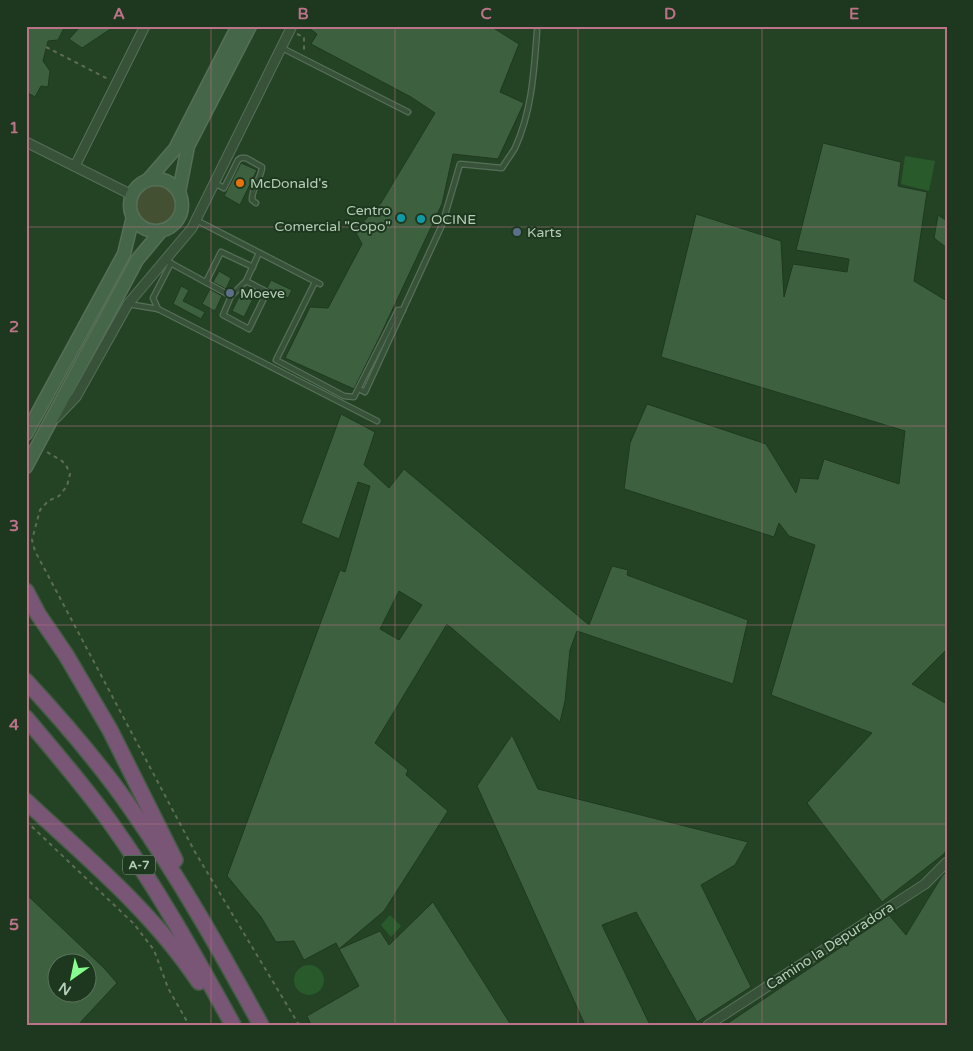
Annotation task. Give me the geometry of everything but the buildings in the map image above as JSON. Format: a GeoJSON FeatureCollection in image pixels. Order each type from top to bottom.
{"type":"FeatureCollection","features":[{"type":"Feature","properties":{"kind":"highway"},"geometry":{"type":"LineString","coordinates":[[26,591],[38,614],[66,655],[110,730],[221,953]]}},
{"type":"Feature","properties":{"kind":"highway","name":"A-7"},"geometry":{"type":"LineString","coordinates":[[26,681],[96,762],[132,809],[221,953],[261,1025]]}},
{"type":"Feature","properties":{"kind":"highway","name":"A-7"},"geometry":{"type":"LineString","coordinates":[[26,718],[76,777],[111,824],[156,892],[200,965],[233,1025]]}},
{"type":"Feature","properties":{"kind":"highway"},"geometry":{"type":"LineString","coordinates":[[26,800],[129,898],[166,938],[193,973],[227,1025]]}},
{"type":"Feature","properties":{"kind":"main road"},"geometry":{"type":"LineString","coordinates":[[148,180],[175,149],[238,26]]}},
{"type":"Feature","properties":{"kind":"main road"},"geometry":{"type":"LineString","coordinates":[[179,192],[188,146],[250,26]]}},
{"type":"Feature","properties":{"kind":"main road"},"geometry":{"type":"LineString","coordinates":[[26,467],[137,260],[162,230],[176,222],[180,215],[182,200],[179,192],[174,185],[166,180],[157,178],[141,183],[132,195],[131,210],[138,224],[154,231],[162,230]]}},
{"type":"Feature","properties":{"kind":"main road"},"geometry":{"type":"LineString","coordinates":[[26,434],[124,254],[133,217]]}},
{"type":"Feature","properties":{"kind":"street"},"geometry":{"type":"LineString","coordinates":[[75,166],[145,26]]}},
{"type":"Feature","properties":{"kind":"street"},"geometry":{"type":"LineString","coordinates":[[46,430],[76,397],[128,304],[168,262],[192,228],[291,29]]}},
{"type":"Feature","properties":{"kind":"street"},"geometry":{"type":"LineString","coordinates":[[26,142],[132,195]]}},
{"type":"Feature","properties":{"kind":"street","name":"Camino la Depuradora"},"geometry":{"type":"LineString","coordinates":[[708,1025],[925,884],[947,862]]}},
{"type":"Feature","properties":{"kind":"lane"},"geometry":{"type":"LineString","coordinates":[[361,390],[366,392],[442,225],[460,164],[502,168],[514,149],[528,113],[533,82],[536,31]]}},
{"type":"Feature","properties":{"kind":"lane"},"geometry":{"type":"LineString","coordinates":[[282,48],[408,112]]}},
{"type":"Feature","properties":{"kind":"lane"},"geometry":{"type":"LineString","coordinates":[[214,183],[224,188],[238,160],[246,158],[262,167],[253,189],[252,200],[256,203]]}},
{"type":"Feature","properties":{"kind":"lane"},"geometry":{"type":"LineString","coordinates":[[196,220],[318,283],[276,360],[344,396],[354,397],[398,310],[403,310]]}},
{"type":"Feature","properties":{"kind":"lane"},"geometry":{"type":"LineString","coordinates":[[206,282],[221,252],[252,267]]}},
{"type":"Feature","properties":{"kind":"lane"},"geometry":{"type":"LineString","coordinates":[[246,281],[267,292],[249,329],[223,315],[232,296],[246,281],[259,253]]}},
{"type":"Feature","properties":{"kind":"lane"},"geometry":{"type":"LineString","coordinates":[[158,309],[153,298],[168,262],[232,296]]}},
{"type":"Feature","properties":{"kind":"lane"},"geometry":{"type":"LineString","coordinates":[[128,304],[158,309],[377,421]]}},
{"type":"Feature","properties":{"kind":"path"},"geometry":{"type":"LineString","coordinates":[[291,29],[304,37],[304,60]]}},
{"type":"Feature","properties":{"kind":"path"},"geometry":{"type":"LineString","coordinates":[[46,47],[117,83]]}},
{"type":"Feature","properties":{"kind":"path"},"geometry":{"type":"LineString","coordinates":[[37,447],[62,460],[70,474],[67,486],[60,496],[48,501],[40,510],[32,540],[35,551],[195,852],[299,1025]]}},
{"type":"Feature","properties":{"kind":"path"},"geometry":{"type":"LineString","coordinates":[[26,821],[134,924],[154,950],[168,988],[189,1025]]}},
{"type":"Feature","properties":{"kind":"shaded area"},"geometry":{"type":"Polygon","coordinates":[[[905,156],[935,161],[929,191],[901,184],[905,156]]]}},
{"type":"Feature","properties":{"kind":"shaded area"},"geometry":{"type":"Polygon","coordinates":[[[156,183],[168,187],[174,193],[178,205],[174,217],[168,223],[156,227],[144,223],[138,217],[134,205],[138,193],[144,187],[156,183]]]}},
{"type":"Feature","properties":{"kind":"shaded area"},"geometry":{"type":"Polygon","coordinates":[[[390,915],[401,926],[391,937],[381,925],[390,915]]]}},
{"type":"Feature","properties":{"kind":"shaded area"},"geometry":{"type":"Polygon","coordinates":[[[309,965],[319,970],[324,980],[319,990],[309,995],[299,990],[294,980],[299,970],[309,965]]]}},
{"type":"Feature","properties":{"kind":"place","name":"McDonald's"},"geometry":{"type":"Point","coordinates":[240,183]}},
{"type":"Feature","properties":{"kind":"place","name":"Centro Comercial \"Copo\""},"geometry":{"type":"Point","coordinates":[401,218]}},
{"type":"Feature","properties":{"kind":"place","name":"OCINE"},"geometry":{"type":"Point","coordinates":[421,219]}},
{"type":"Feature","properties":{"kind":"place","name":"Karts"},"geometry":{"type":"Point","coordinates":[517,232]}},
{"type":"Feature","properties":{"kind":"place","name":"Moeve"},"geometry":{"type":"Point","coordinates":[230,293]}}]}
